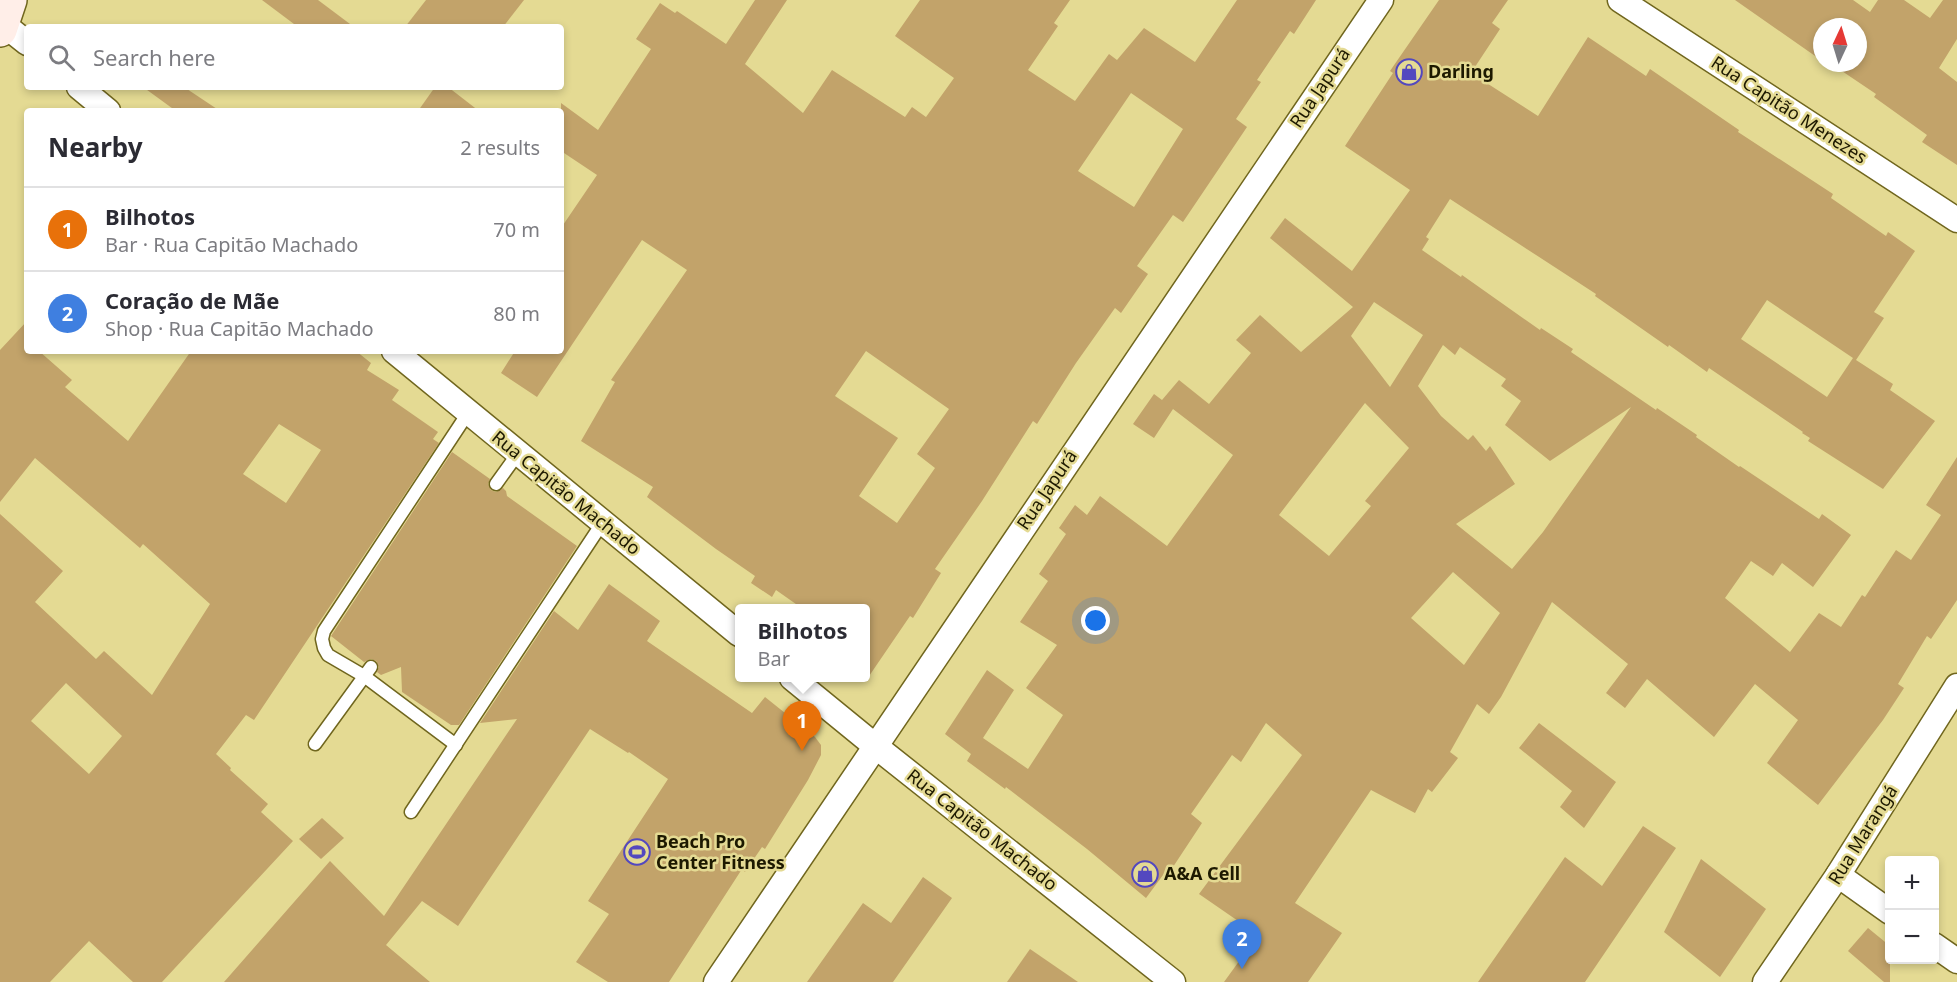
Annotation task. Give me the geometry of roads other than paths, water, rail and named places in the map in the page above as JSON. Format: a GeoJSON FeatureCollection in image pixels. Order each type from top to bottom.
{"type":"FeatureCollection","features":[{"type":"Feature","properties":{"kind":"street","name":"Rua Japurá"},"geometry":{"type":"LineString","coordinates":[[716,982],[1381,0]]}},
{"type":"Feature","properties":{"kind":"street","name":"Rua Capitão Menezes"},"geometry":{"type":"LineString","coordinates":[[1620,0],[1957,220]]}},
{"type":"Feature","properties":{"kind":"street"},"geometry":{"type":"LineString","coordinates":[[4,17],[24,40]]}},
{"type":"Feature","properties":{"kind":"street"},"geometry":{"type":"LineString","coordinates":[[83,90],[104,108]]}},
{"type":"Feature","properties":{"kind":"street","name":"Rua Capitão Machado"},"geometry":{"type":"LineString","coordinates":[[398,354],[735,631]]}},
{"type":"Feature","properties":{"kind":"street","name":"Rua Capitão Machado"},"geometry":{"type":"LineString","coordinates":[[797,682],[874,746],[1173,982]]}},
{"type":"Feature","properties":{"kind":"street","name":"Rua Marangá"},"geometry":{"type":"LineString","coordinates":[[1765,982],[1838,875],[1957,686]]}},
{"type":"Feature","properties":{"kind":"street"},"geometry":{"type":"LineString","coordinates":[[1838,875],[1887,910]]}},
{"type":"Feature","properties":{"kind":"street"},"geometry":{"type":"LineString","coordinates":[[1939,948],[1957,961]]}},
{"type":"Feature","properties":{"kind":"lane"},"geometry":{"type":"LineString","coordinates":[[456,745],[368,672],[328,655],[324,648],[324,631],[468,413]]}},
{"type":"Feature","properties":{"kind":"lane"},"geometry":{"type":"LineString","coordinates":[[496,484],[519,452]]}},
{"type":"Feature","properties":{"kind":"lane"},"geometry":{"type":"LineString","coordinates":[[411,812],[603,522]]}},
{"type":"Feature","properties":{"kind":"lane"},"geometry":{"type":"LineString","coordinates":[[315,744],[368,672]]}},
{"type":"Feature","properties":{"kind":"place","name":"Darling"},"geometry":{"type":"Point","coordinates":[1409,72]}},
{"type":"Feature","properties":{"kind":"place","name":"Bilhotos"},"geometry":{"type":"Point","coordinates":[802,751]}},
{"type":"Feature","properties":{"kind":"place","name":"Beach Pro Center Fitness"},"geometry":{"type":"Point","coordinates":[637,852]}},
{"type":"Feature","properties":{"kind":"place","name":"A&A Cell"},"geometry":{"type":"Point","coordinates":[1145,874]}},
{"type":"Feature","properties":{"kind":"place","name":"Coração de Mãe"},"geometry":{"type":"Point","coordinates":[1242,969]}}]}
